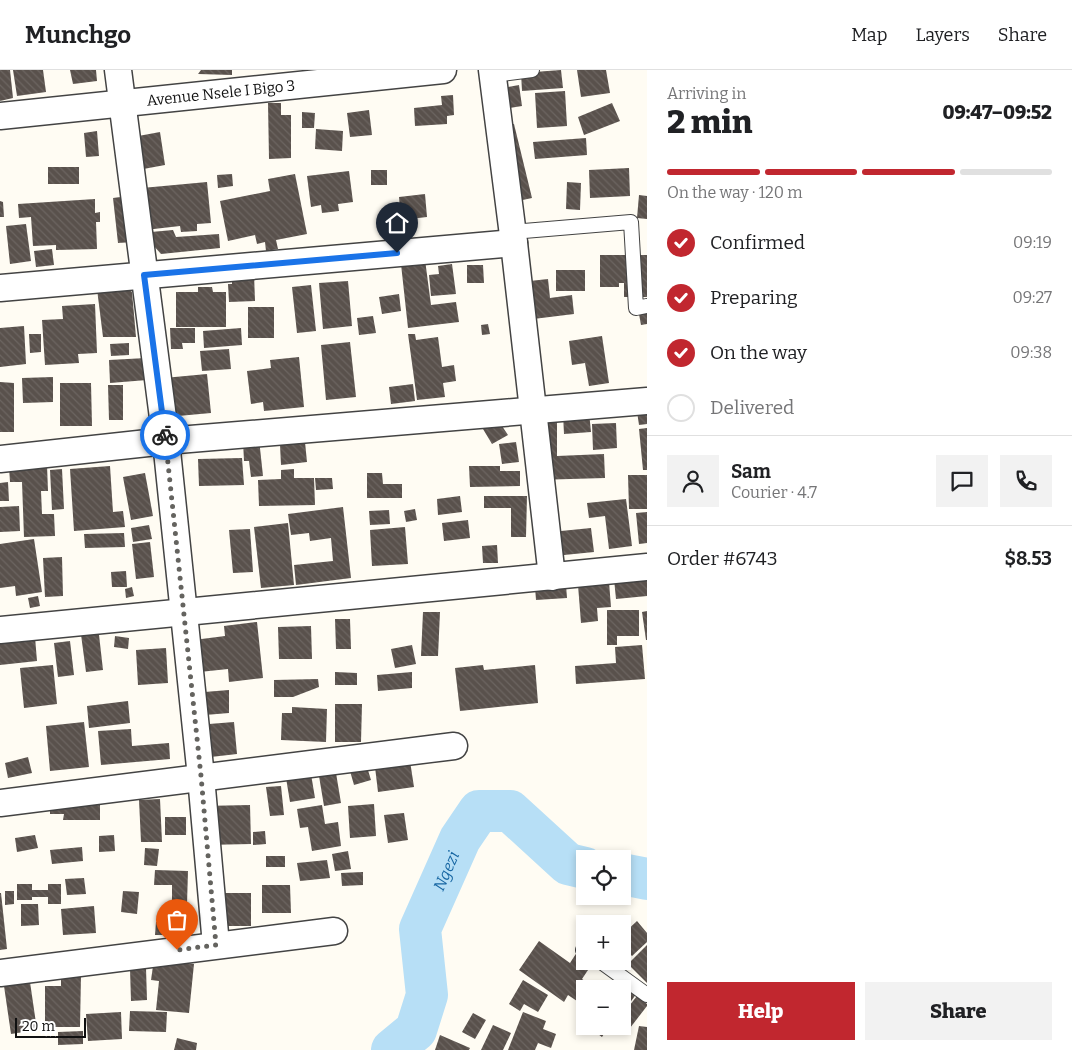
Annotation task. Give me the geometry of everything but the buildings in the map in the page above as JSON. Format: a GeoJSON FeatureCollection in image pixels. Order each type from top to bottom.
{"type":"FeatureCollection","features":[{"type":"Feature","properties":{"kind":"street"},"geometry":{"type":"LineString","coordinates":[[118,70],[166,441],[201,776],[216,945]]}},
{"type":"Feature","properties":{"kind":"street","name":"Avenue Nsele I Bigo 3"},"geometry":{"type":"LineString","coordinates":[[0,116],[443,70]]}},
{"type":"Feature","properties":{"kind":"street"},"geometry":{"type":"LineString","coordinates":[[492,73],[552,577]]}},
{"type":"Feature","properties":{"kind":"street"},"geometry":{"type":"LineString","coordinates":[[0,288],[513,238]]}},
{"type":"Feature","properties":{"kind":"street"},"geometry":{"type":"LineString","coordinates":[[0,459],[166,441],[647,401]]}},
{"type":"Feature","properties":{"kind":"street"},"geometry":{"type":"LineString","coordinates":[[0,630],[647,567]]}},
{"type":"Feature","properties":{"kind":"street"},"geometry":{"type":"LineString","coordinates":[[0,803],[201,776],[454,746]]}},
{"type":"Feature","properties":{"kind":"street"},"geometry":{"type":"LineString","coordinates":[[0,974],[334,931]]}},
{"type":"Feature","properties":{"kind":"lane"},"geometry":{"type":"LineString","coordinates":[[492,73],[532,70]]}},
{"type":"Feature","properties":{"kind":"lane"},"geometry":{"type":"LineString","coordinates":[[513,238],[631,222],[636,308],[647,306]]}},
{"type":"Feature","properties":{"kind":"lane"},"geometry":{"type":"LineString","coordinates":[[612,970],[647,995]]}},
{"type":"Feature","properties":{"kind":"waterway","name":"Ngezi"},"geometry":{"type":"LineString","coordinates":[[392,1050],[416,1030],[427,995],[420,929],[460,839],[479,811],[510,811],[568,864],[576,866]]}},
{"type":"Feature","properties":{"kind":"waterway","name":"Ngezi"},"geometry":{"type":"LineString","coordinates":[[631,876],[647,879]]}},
{"type":"Feature","properties":{"kind":"way so far"},"geometry":{"type":"LineString","coordinates":[[165,435],[201,776],[216,945],[177,950]]}},
{"type":"Feature","properties":{"kind":"route"},"geometry":{"type":"LineString","coordinates":[[165,435],[144,275],[397,253]]}}]}
